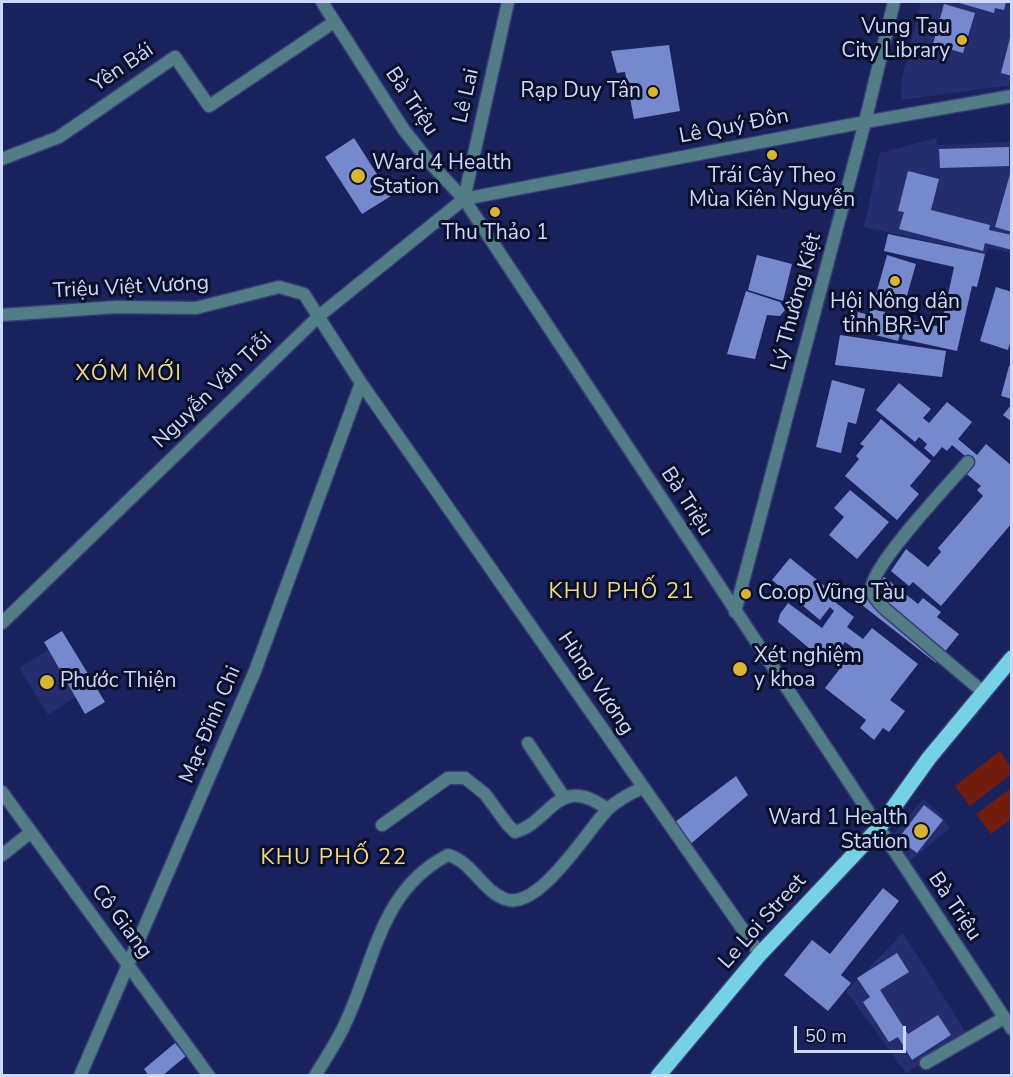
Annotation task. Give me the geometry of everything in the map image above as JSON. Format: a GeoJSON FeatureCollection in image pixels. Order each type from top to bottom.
{"type":"FeatureCollection","features":[{"type":"Feature","properties":{"kind":"main road","name":"Le Loi Street"},"geometry":{"type":"LineString","coordinates":[[658,1076],[760,954],[878,829],[929,758],[1011,658]]}},
{"type":"Feature","properties":{"kind":"street","name":"Bà Triệu"},"geometry":{"type":"LineString","coordinates":[[322,2],[404,130],[430,164],[464,199],[1011,1029]]}},
{"type":"Feature","properties":{"kind":"street","name":"Lê Lai"},"geometry":{"type":"LineString","coordinates":[[464,199],[508,2]]}},
{"type":"Feature","properties":{"kind":"street","name":"Lý Thường Kiệt"},"geometry":{"type":"LineString","coordinates":[[735,612],[865,122],[894,2]]}},
{"type":"Feature","properties":{"kind":"street","name":"Yên Bái"},"geometry":{"type":"LineString","coordinates":[[2,159],[59,137],[174,57],[209,106],[334,22]]}},
{"type":"Feature","properties":{"kind":"street","name":"Lê Quý Đôn"},"geometry":{"type":"LineString","coordinates":[[464,199],[1011,96]]}},
{"type":"Feature","properties":{"kind":"street","name":"Nguyễn Văn Trỗi"},"geometry":{"type":"LineString","coordinates":[[2,623],[319,316],[464,199]]}},
{"type":"Feature","properties":{"kind":"street","name":"Triệu Việt Vương"},"geometry":{"type":"LineString","coordinates":[[2,315],[108,307],[196,308],[279,287],[304,294],[319,316]]}},
{"type":"Feature","properties":{"kind":"street","name":"Hùng Vương"},"geometry":{"type":"LineString","coordinates":[[319,316],[361,383],[481,551],[642,788],[760,954]]}},
{"type":"Feature","properties":{"kind":"street","name":"Mạc Đĩnh Chi"},"geometry":{"type":"LineString","coordinates":[[80,1076],[130,965],[255,671],[361,383]]}},
{"type":"Feature","properties":{"kind":"street"},"geometry":{"type":"LineString","coordinates":[[968,462],[883,564],[872,586],[872,593],[885,609],[983,692]]}},
{"type":"Feature","properties":{"kind":"street"},"geometry":{"type":"LineString","coordinates":[[528,743],[564,797]]}},
{"type":"Feature","properties":{"kind":"street"},"geometry":{"type":"LineString","coordinates":[[382,825],[448,778],[465,778],[485,794],[515,832],[524,829],[564,797],[585,797],[608,809]]}},
{"type":"Feature","properties":{"kind":"street"},"geometry":{"type":"LineString","coordinates":[[315,1076],[345,1024],[387,915],[403,890],[448,855],[465,861],[504,899],[515,901],[528,896],[548,880],[579,847],[608,809],[642,788]]}},
{"type":"Feature","properties":{"kind":"street","name":"Cô Giang"},"geometry":{"type":"LineString","coordinates":[[2,792],[209,1076]]}},
{"type":"Feature","properties":{"kind":"street"},"geometry":{"type":"LineString","coordinates":[[2,855],[30,833]]}},
{"type":"Feature","properties":{"kind":"street"},"geometry":{"type":"LineString","coordinates":[[926,1063],[1004,1018]]}},
{"type":"Feature","properties":{"kind":"shaded area","name":"Vung Tau City Library"},"geometry":{"type":"Polygon","coordinates":[[[921,2],[1011,2],[1011,85],[901,100],[902,78],[921,2]]]}},
{"type":"Feature","properties":{"kind":"shaded area"},"geometry":{"type":"Polygon","coordinates":[[[936,138],[937,145],[1011,142],[1011,253],[989,248],[985,254],[864,227],[880,153],[936,138]]]}},
{"type":"Feature","properties":{"kind":"shaded area","name":"Phước Thiện"},"geometry":{"type":"Polygon","coordinates":[[[48,650],[75,697],[48,715],[19,668],[48,650]]]}},
{"type":"Feature","properties":{"kind":"shaded area"},"geometry":{"type":"Polygon","coordinates":[[[1000,751],[1011,767],[1011,774],[970,806],[955,786],[1000,751]]]}},
{"type":"Feature","properties":{"kind":"shaded area"},"geometry":{"type":"Polygon","coordinates":[[[1011,788],[1011,819],[991,834],[976,814],[1011,788]]]}},
{"type":"Feature","properties":{"kind":"shaded area","name":"Ward 1 Health Station"},"geometry":{"type":"Polygon","coordinates":[[[923,799],[939,813],[950,828],[910,861],[895,842],[894,834],[923,799]]]}},
{"type":"Feature","properties":{"kind":"shaded area"},"geometry":{"type":"Polygon","coordinates":[[[903,933],[967,1034],[906,1073],[846,991],[903,933]]]}},
{"type":"Feature","properties":{"kind":"building"},"geometry":{"type":"Polygon","coordinates":[[[956,2],[1006,2],[1004,10],[995,8],[994,13],[956,2]]]}},
{"type":"Feature","properties":{"kind":"building"},"geometry":{"type":"Polygon","coordinates":[[[944,4],[975,13],[963,53],[933,44],[944,4]]]}},
{"type":"Feature","properties":{"kind":"building"},"geometry":{"type":"Polygon","coordinates":[[[1012,34],[1012,76],[1001,73],[1012,34]]]}},
{"type":"Feature","properties":{"kind":"building","name":"Rạp Duy Tân"},"geometry":{"type":"Polygon","coordinates":[[[669,45],[680,111],[634,119],[625,72],[617,73],[611,51],[669,45]]]}},
{"type":"Feature","properties":{"kind":"building","name":"Ward 4 Health Station"},"geometry":{"type":"Polygon","coordinates":[[[354,138],[391,196],[362,214],[325,157],[354,138]]]}},
{"type":"Feature","properties":{"kind":"building"},"geometry":{"type":"Polygon","coordinates":[[[1009,147],[1009,166],[940,168],[939,149],[1009,147]]]}},
{"type":"Feature","properties":{"kind":"building"},"geometry":{"type":"Polygon","coordinates":[[[1012,167],[1012,232],[995,227],[1012,167]]]}},
{"type":"Feature","properties":{"kind":"building"},"geometry":{"type":"Polygon","coordinates":[[[908,171],[939,179],[931,210],[990,225],[989,230],[1012,235],[1012,250],[985,243],[983,251],[899,229],[904,212],[898,211],[908,171]]]}},
{"type":"Feature","properties":{"kind":"building"},"geometry":{"type":"Polygon","coordinates":[[[888,234],[985,254],[977,287],[972,286],[957,351],[902,339],[907,319],[941,327],[954,267],[884,251],[888,234]]]}},
{"type":"Feature","properties":{"kind":"building"},"geometry":{"type":"Polygon","coordinates":[[[757,255],[792,264],[783,301],[748,290],[757,255]]]}},
{"type":"Feature","properties":{"kind":"building","name":"Hội Nông dân tỉnh BR-VT"},"geometry":{"type":"Polygon","coordinates":[[[887,255],[916,264],[904,306],[875,298],[887,255]]]}},
{"type":"Feature","properties":{"kind":"building"},"geometry":{"type":"Polygon","coordinates":[[[996,287],[1012,292],[1012,337],[1008,350],[980,341],[996,287]]]}},
{"type":"Feature","properties":{"kind":"building"},"geometry":{"type":"Polygon","coordinates":[[[746,291],[780,302],[785,310],[780,316],[767,315],[755,359],[727,354],[746,291]]]}},
{"type":"Feature","properties":{"kind":"building"},"geometry":{"type":"Polygon","coordinates":[[[871,309],[885,312],[883,319],[903,324],[898,341],[853,329],[858,312],[869,315],[871,309]]]}},
{"type":"Feature","properties":{"kind":"building"},"geometry":{"type":"Polygon","coordinates":[[[840,335],[946,351],[942,377],[835,365],[840,335]]]}},
{"type":"Feature","properties":{"kind":"building"},"geometry":{"type":"Polygon","coordinates":[[[1009,366],[1012,367],[1012,399],[1001,396],[1009,366]]]}},
{"type":"Feature","properties":{"kind":"building"},"geometry":{"type":"Polygon","coordinates":[[[832,380],[865,389],[856,424],[848,422],[841,453],[816,447],[832,380]]]}},
{"type":"Feature","properties":{"kind":"building"},"geometry":{"type":"Polygon","coordinates":[[[899,383],[931,409],[923,418],[929,423],[947,402],[972,422],[958,439],[977,455],[986,444],[1012,466],[1012,523],[941,606],[913,582],[909,586],[891,571],[906,549],[928,567],[941,552],[938,548],[983,496],[977,490],[981,486],[963,471],[971,461],[952,445],[947,451],[942,447],[934,457],[924,448],[927,444],[919,437],[915,442],[876,410],[899,383]]]}},
{"type":"Feature","properties":{"kind":"building"},"geometry":{"type":"Polygon","coordinates":[[[1012,404],[1012,422],[1003,415],[1012,404]]]}},
{"type":"Feature","properties":{"kind":"building"},"geometry":{"type":"Polygon","coordinates":[[[881,419],[931,461],[910,486],[919,494],[897,520],[845,476],[859,459],[856,456],[864,446],[860,444],[881,419]]]}},
{"type":"Feature","properties":{"kind":"building"},"geometry":{"type":"Polygon","coordinates":[[[850,490],[889,522],[857,559],[829,535],[844,517],[834,508],[850,490]]]}},
{"type":"Feature","properties":{"kind":"building"},"geometry":{"type":"Polygon","coordinates":[[[790,558],[838,597],[835,602],[854,617],[847,627],[863,639],[872,628],[918,664],[890,700],[905,711],[889,732],[883,728],[874,740],[860,728],[866,720],[825,688],[855,649],[845,642],[829,665],[778,622],[780,614],[788,603],[822,628],[834,611],[830,607],[820,620],[772,580],[790,558]]]}},
{"type":"Feature","properties":{"kind":"building"},"geometry":{"type":"Polygon","coordinates":[[[884,577],[918,604],[923,598],[941,612],[937,617],[959,634],[936,663],[862,605],[884,577]]]}},
{"type":"Feature","properties":{"kind":"building"},"geometry":{"type":"Polygon","coordinates":[[[62,631],[105,702],[85,714],[44,642],[62,631]]]}},
{"type":"Feature","properties":{"kind":"building"},"geometry":{"type":"Polygon","coordinates":[[[736,776],[748,795],[687,847],[671,825],[736,776]]]}},
{"type":"Feature","properties":{"kind":"building"},"geometry":{"type":"Polygon","coordinates":[[[924,805],[943,820],[917,853],[898,839],[924,805]]]}},
{"type":"Feature","properties":{"kind":"building"},"geometry":{"type":"Polygon","coordinates":[[[883,888],[899,901],[841,975],[851,983],[828,1011],[784,975],[812,940],[830,954],[883,888]]]}},
{"type":"Feature","properties":{"kind":"building"},"geometry":{"type":"Polygon","coordinates":[[[897,953],[909,972],[880,990],[908,1034],[938,1015],[951,1035],[912,1060],[898,1037],[889,1042],[863,1002],[870,997],[857,978],[897,953]]]}},
{"type":"Feature","properties":{"kind":"building"},"geometry":{"type":"Polygon","coordinates":[[[175,1043],[186,1056],[162,1076],[149,1076],[144,1069],[175,1043]]]}},
{"type":"Feature","properties":{"kind":"place","name":"Vung Tau City Library"},"geometry":{"type":"Point","coordinates":[962,40]}},
{"type":"Feature","properties":{"kind":"place","name":"Rạp Duy Tân"},"geometry":{"type":"Point","coordinates":[653,92]}},
{"type":"Feature","properties":{"kind":"place","name":"Trái Cây Theo Mùa Kiên Nguyễn"},"geometry":{"type":"Point","coordinates":[772,155]}},
{"type":"Feature","properties":{"kind":"place","name":"Ward 4 Health Station"},"geometry":{"type":"Point","coordinates":[358,176]}},
{"type":"Feature","properties":{"kind":"place","name":"Thu Thảo 1"},"geometry":{"type":"Point","coordinates":[495,212]}},
{"type":"Feature","properties":{"kind":"place","name":"Hội Nông dân tỉnh BR-VT"},"geometry":{"type":"Point","coordinates":[895,281]}},
{"type":"Feature","properties":{"kind":"place","name":"Co.op Vũng Tàu"},"geometry":{"type":"Point","coordinates":[746,594]}},
{"type":"Feature","properties":{"kind":"place","name":"Xét nghiệm y khoa"},"geometry":{"type":"Point","coordinates":[740,669]}},
{"type":"Feature","properties":{"kind":"place","name":"Phước Thiện"},"geometry":{"type":"Point","coordinates":[47,682]}},
{"type":"Feature","properties":{"kind":"place","name":"Ward 1 Health Station"},"geometry":{"type":"Point","coordinates":[921,831]}},
{"type":"Feature","properties":{"kind":"district","name":"XÓM MỚI"},"geometry":{"type":"Point","coordinates":[129,375]}},
{"type":"Feature","properties":{"kind":"district","name":"KHU PHỐ 21"},"geometry":{"type":"Point","coordinates":[622,593]}},
{"type":"Feature","properties":{"kind":"district","name":"KHU PHỐ 22"},"geometry":{"type":"Point","coordinates":[334,859]}}]}
